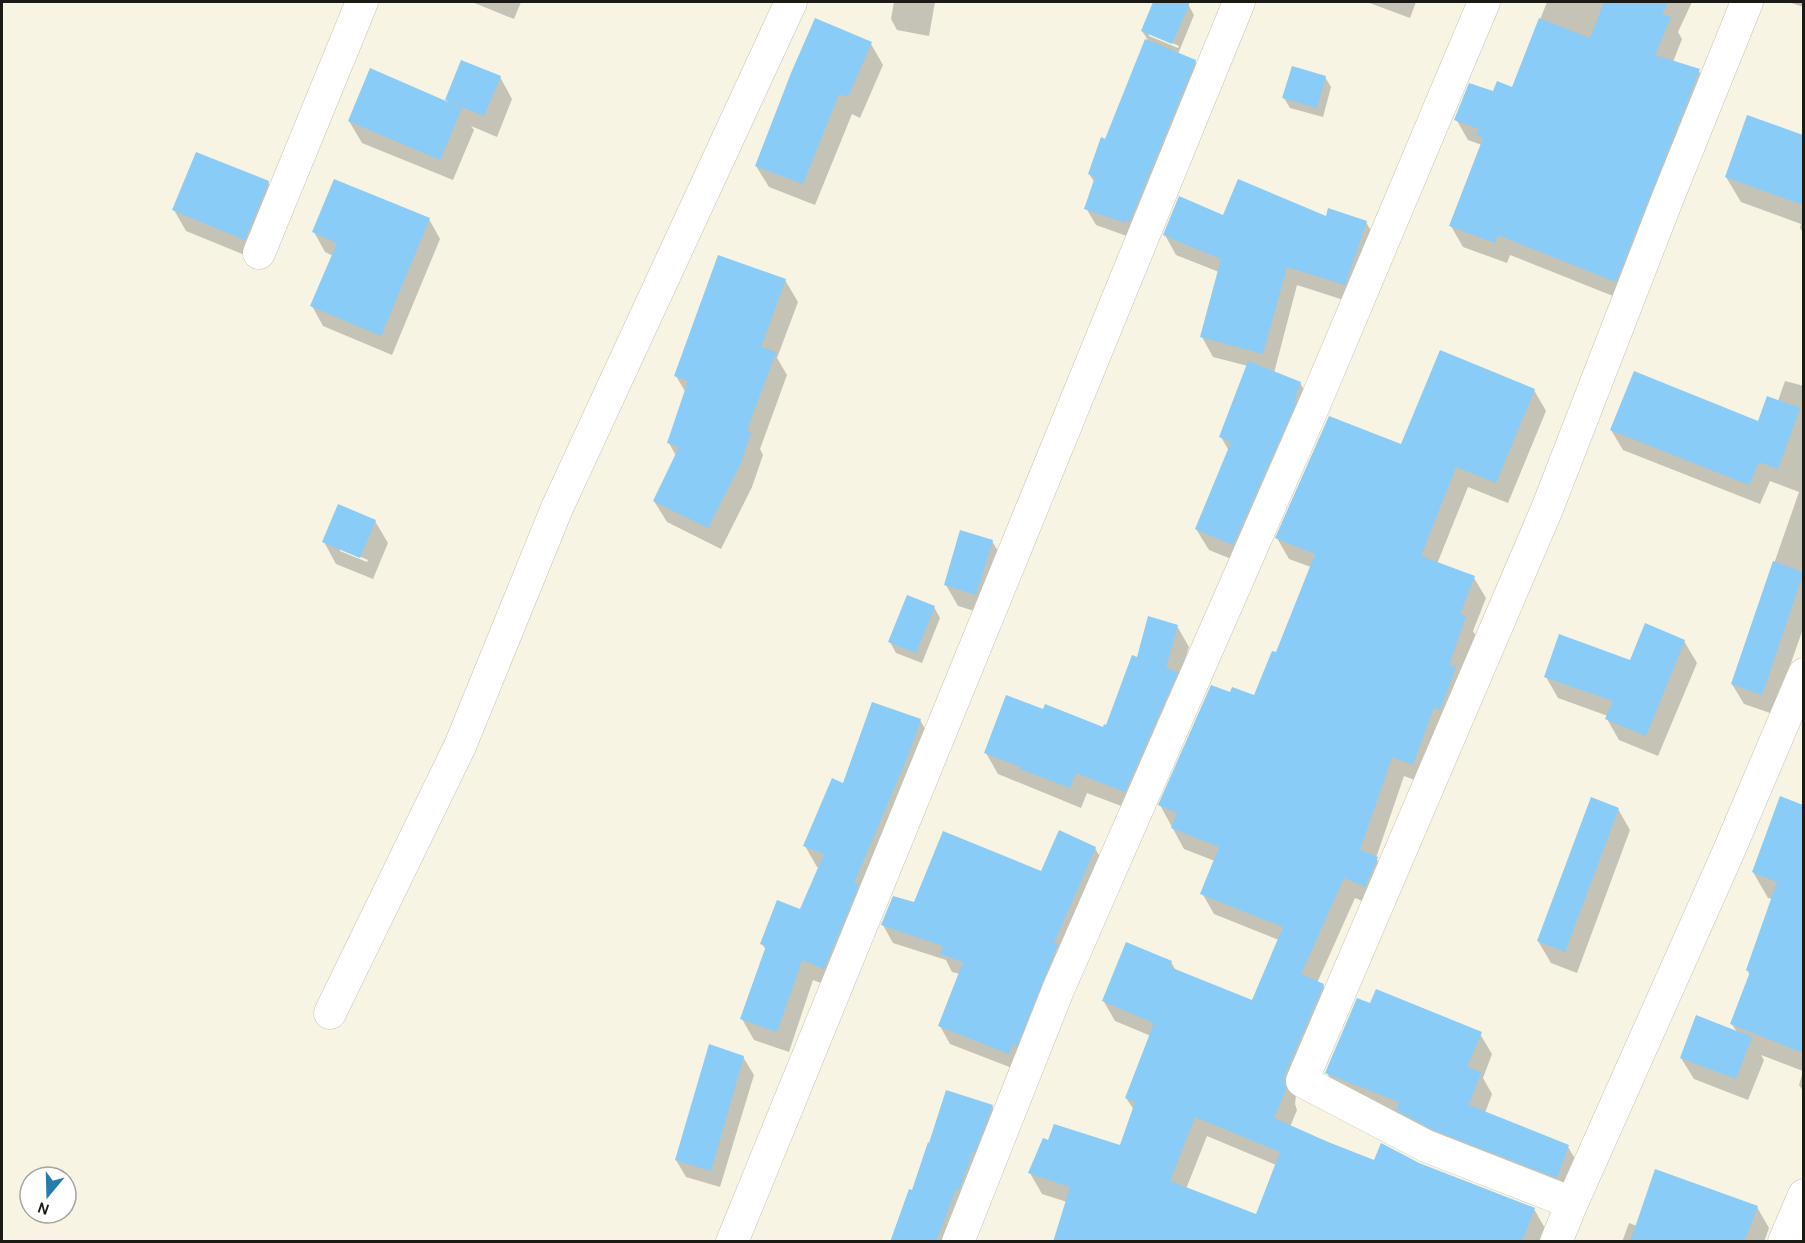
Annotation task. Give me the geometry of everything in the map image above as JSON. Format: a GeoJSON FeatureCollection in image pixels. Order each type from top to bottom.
{"type":"FeatureCollection","features":[{"type":"Feature","properties":{"kind":"street"},"geometry":{"type":"LineString","coordinates":[[259,253],[362,2]]}},
{"type":"Feature","properties":{"kind":"street"},"geometry":{"type":"LineString","coordinates":[[330,1013],[460,746],[557,508],[790,2]]}},
{"type":"Feature","properties":{"kind":"street"},"geometry":{"type":"LineString","coordinates":[[732,1242],[1239,2]]}},
{"type":"Feature","properties":{"kind":"street"},"geometry":{"type":"LineString","coordinates":[[957,1242],[1058,990],[1311,414],[1485,2]]}},
{"type":"Feature","properties":{"kind":"street"},"geometry":{"type":"LineString","coordinates":[[1572,1203],[1426,1146],[1302,1081],[1547,509],[1667,200],[1748,2]]}},
{"type":"Feature","properties":{"kind":"street"},"geometry":{"type":"LineString","coordinates":[[1556,1242],[1728,853],[1803,674]]}},
{"type":"Feature","properties":{"kind":"street"},"geometry":{"type":"LineString","coordinates":[[1784,1242],[1803,1195]]}},
{"type":"Feature","properties":{"kind":"building"},"geometry":{"type":"Polygon","coordinates":[[[1153,2],[1190,2],[1172,44],[1141,31],[1153,2]]]}},
{"type":"Feature","properties":{"kind":"building"},"geometry":{"type":"Polygon","coordinates":[[[1604,2],[1668,2],[1662,14],[1671,17],[1655,55],[1700,69],[1616,282],[1498,235],[1495,243],[1449,226],[1483,138],[1476,135],[1479,129],[1454,120],[1469,83],[1493,91],[1497,81],[1512,87],[1539,18],[1590,38],[1604,2]]]}},
{"type":"Feature","properties":{"kind":"building"},"geometry":{"type":"Polygon","coordinates":[[[815,18],[872,42],[848,97],[839,94],[803,184],[755,166],[815,18]]]}},
{"type":"Feature","properties":{"kind":"building"},"geometry":{"type":"Polygon","coordinates":[[[1145,39],[1196,60],[1130,221],[1127,220],[1126,223],[1084,209],[1095,177],[1088,174],[1101,137],[1105,139],[1145,39]]]}},
{"type":"Feature","properties":{"kind":"building"},"geometry":{"type":"Polygon","coordinates":[[[461,60],[501,76],[484,116],[445,100],[461,60]]]}},
{"type":"Feature","properties":{"kind":"building"},"geometry":{"type":"Polygon","coordinates":[[[1292,66],[1326,76],[1317,108],[1282,98],[1292,66]]]}},
{"type":"Feature","properties":{"kind":"building"},"geometry":{"type":"Polygon","coordinates":[[[370,68],[462,108],[440,160],[348,121],[370,68]]]}},
{"type":"Feature","properties":{"kind":"building"},"geometry":{"type":"Polygon","coordinates":[[[1747,115],[1803,135],[1803,205],[1725,177],[1747,115]]]}},
{"type":"Feature","properties":{"kind":"building"},"geometry":{"type":"Polygon","coordinates":[[[196,152],[269,181],[245,240],[172,210],[196,152]]]}},
{"type":"Feature","properties":{"kind":"building"},"geometry":{"type":"Polygon","coordinates":[[[334,179],[430,218],[381,336],[310,306],[337,243],[312,232],[334,179]]]}},
{"type":"Feature","properties":{"kind":"building"},"geometry":{"type":"Polygon","coordinates":[[[1238,179],[1326,216],[1328,208],[1367,221],[1345,285],[1287,267],[1263,354],[1200,337],[1221,259],[1163,235],[1179,196],[1223,215],[1238,179]]]}},
{"type":"Feature","properties":{"kind":"building"},"geometry":{"type":"Polygon","coordinates":[[[718,255],[786,279],[761,347],[776,352],[747,430],[751,432],[740,465],[708,528],[653,501],[679,447],[667,443],[688,381],[674,376],[718,255]]]}},
{"type":"Feature","properties":{"kind":"building"},"geometry":{"type":"Polygon","coordinates":[[[1440,350],[1535,389],[1496,483],[1456,467],[1421,556],[1475,576],[1460,614],[1466,616],[1449,665],[1456,667],[1440,710],[1434,707],[1413,765],[1392,757],[1360,850],[1378,857],[1365,887],[1344,878],[1301,974],[1324,984],[1285,1074],[1286,1089],[1274,1118],[1374,1160],[1381,1143],[1419,1163],[1535,1208],[1522,1242],[1053,1242],[1070,1187],[1028,1173],[1043,1138],[1048,1140],[1054,1124],[1120,1145],[1135,1102],[1125,1098],[1154,1023],[1102,1001],[1126,942],[1172,961],[1170,967],[1252,1000],[1283,927],[1200,894],[1219,847],[1171,828],[1177,813],[1158,805],[1211,685],[1230,692],[1232,687],[1254,695],[1272,651],[1276,652],[1315,554],[1275,538],[1329,416],[1401,444],[1440,350]],[[1195,1117],[1170,1181],[1256,1214],[1280,1152],[1195,1117]]]}},
{"type":"Feature","properties":{"kind":"building"},"geometry":{"type":"Polygon","coordinates":[[[1248,361],[1301,382],[1294,402],[1296,403],[1233,545],[1195,529],[1231,442],[1219,437],[1248,361]]]}},
{"type":"Feature","properties":{"kind":"building"},"geometry":{"type":"Polygon","coordinates":[[[1634,371],[1758,421],[1767,396],[1800,408],[1778,469],[1759,462],[1749,485],[1610,430],[1634,371]]]}},
{"type":"Feature","properties":{"kind":"building"},"geometry":{"type":"Polygon","coordinates":[[[338,504],[376,520],[360,558],[322,542],[338,504]]]}},
{"type":"Feature","properties":{"kind":"building"},"geometry":{"type":"Polygon","coordinates":[[[960,530],[993,540],[976,595],[944,585],[960,530]]]}},
{"type":"Feature","properties":{"kind":"building"},"geometry":{"type":"Polygon","coordinates":[[[1773,561],[1803,572],[1803,574],[1762,695],[1731,684],[1773,561]]]}},
{"type":"Feature","properties":{"kind":"building"},"geometry":{"type":"Polygon","coordinates":[[[907,595],[935,606],[916,653],[888,642],[907,595]]]}},
{"type":"Feature","properties":{"kind":"building"},"geometry":{"type":"Polygon","coordinates":[[[1148,616],[1178,625],[1166,668],[1178,672],[1125,792],[1076,773],[1070,788],[984,753],[1006,695],[1043,709],[1045,704],[1103,727],[1104,724],[1106,725],[1132,655],[1137,657],[1148,616]]]}},
{"type":"Feature","properties":{"kind":"building"},"geometry":{"type":"Polygon","coordinates":[[[1645,623],[1685,640],[1646,736],[1605,719],[1613,701],[1544,677],[1559,634],[1630,660],[1645,623]]]}},
{"type":"Feature","properties":{"kind":"building"},"geometry":{"type":"Polygon","coordinates":[[[872,702],[921,719],[910,751],[854,883],[859,885],[824,969],[802,960],[777,1032],[740,1019],[766,946],[760,944],[777,900],[800,909],[824,854],[803,846],[832,778],[843,783],[872,702]]]}},
{"type":"Feature","properties":{"kind":"building"},"geometry":{"type":"Polygon","coordinates":[[[1780,796],[1803,805],[1803,1053],[1730,1024],[1750,972],[1746,970],[1777,882],[1752,872],[1780,796]]]}},
{"type":"Feature","properties":{"kind":"building"},"geometry":{"type":"Polygon","coordinates":[[[1591,797],[1619,808],[1565,952],[1537,941],[1591,797]]]}},
{"type":"Feature","properties":{"kind":"building"},"geometry":{"type":"Polygon","coordinates":[[[1059,830],[1096,847],[1054,943],[1058,944],[1017,1046],[1013,1044],[1009,1054],[938,1026],[963,962],[940,954],[943,946],[881,925],[893,896],[914,902],[943,831],[1041,871],[1059,830]]]}},
{"type":"Feature","properties":{"kind":"building"},"geometry":{"type":"Polygon","coordinates":[[[1376,989],[1482,1032],[1467,1067],[1481,1072],[1469,1105],[1569,1145],[1557,1178],[1433,1130],[1396,1110],[1399,1102],[1325,1073],[1357,998],[1370,1003],[1376,989]]]}},
{"type":"Feature","properties":{"kind":"building"},"geometry":{"type":"Polygon","coordinates":[[[1696,1015],[1752,1037],[1736,1079],[1680,1058],[1696,1015]]]}},
{"type":"Feature","properties":{"kind":"building"},"geometry":{"type":"Polygon","coordinates":[[[709,1044],[744,1056],[711,1171],[675,1160],[709,1044]]]}},
{"type":"Feature","properties":{"kind":"building"},"geometry":{"type":"Polygon","coordinates":[[[946,1090],[993,1105],[959,1190],[956,1189],[936,1242],[890,1242],[909,1189],[912,1190],[946,1090]]]}},
{"type":"Feature","properties":{"kind":"building"},"geometry":{"type":"Polygon","coordinates":[[[1655,1169],[1758,1206],[1744,1242],[1630,1242],[1655,1169]]]}}]}
